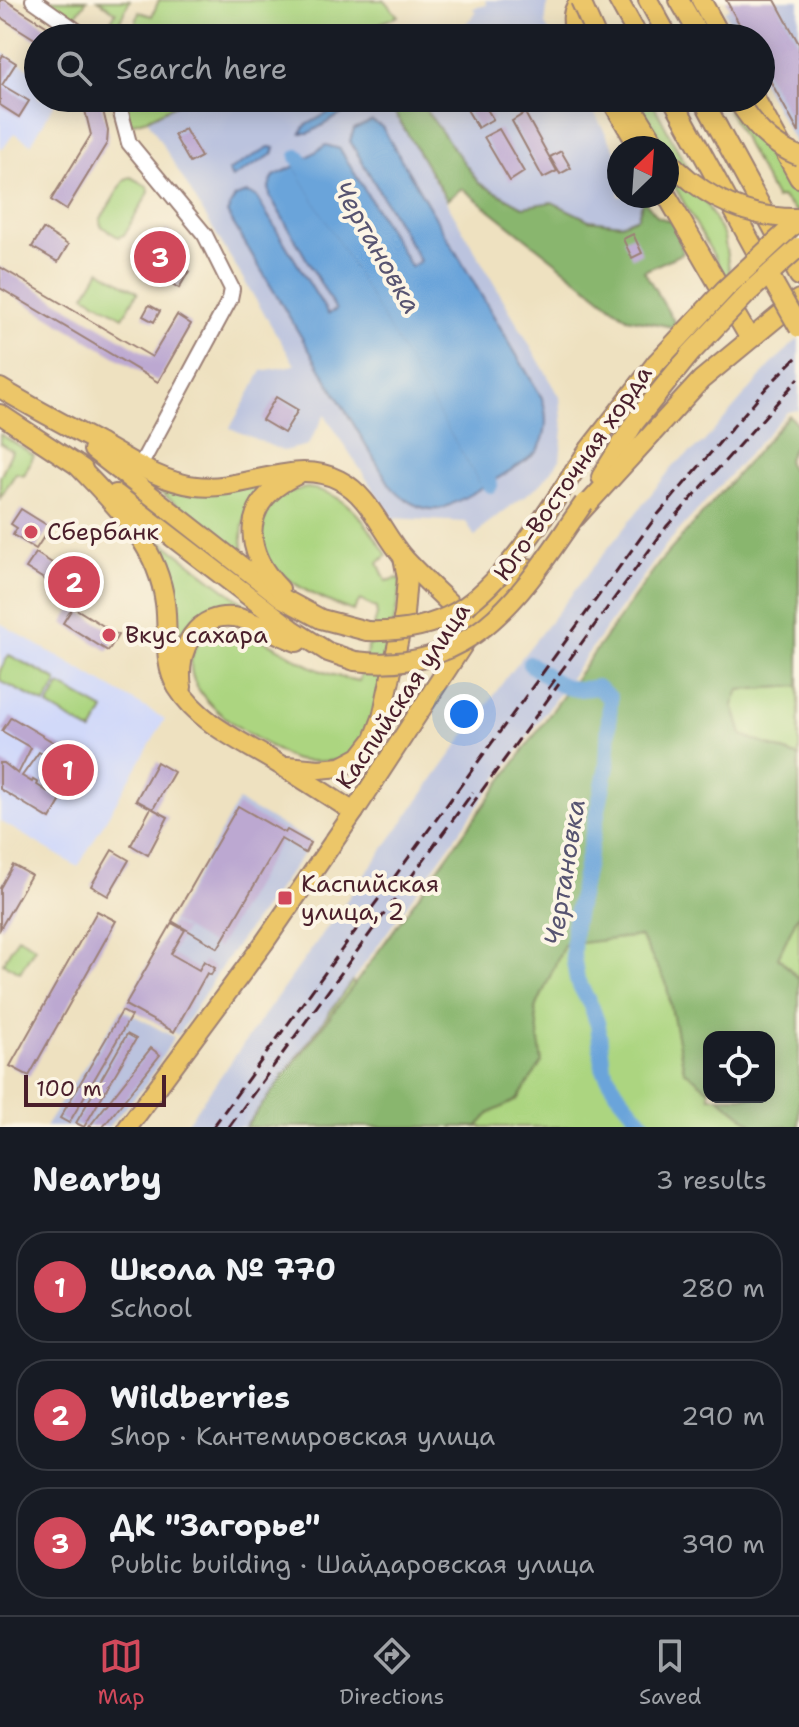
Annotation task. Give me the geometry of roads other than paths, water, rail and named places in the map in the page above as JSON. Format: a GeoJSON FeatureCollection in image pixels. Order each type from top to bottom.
{"type":"FeatureCollection","features":[{"type":"Feature","properties":{"kind":"main road"},"geometry":{"type":"LineString","coordinates":[[564,0],[569,24]]}},
{"type":"Feature","properties":{"kind":"main road"},"geometry":{"type":"LineString","coordinates":[[572,24],[573,12],[582,0]]}},
{"type":"Feature","properties":{"kind":"main road"},"geometry":{"type":"LineString","coordinates":[[582,0],[591,24]]}},
{"type":"Feature","properties":{"kind":"main road"},"geometry":{"type":"LineString","coordinates":[[603,0],[621,7]]}},
{"type":"Feature","properties":{"kind":"main road"},"geometry":{"type":"LineString","coordinates":[[648,0],[661,24]]}},
{"type":"Feature","properties":{"kind":"main road"},"geometry":{"type":"LineString","coordinates":[[679,0],[693,24]]}},
{"type":"Feature","properties":{"kind":"main road"},"geometry":{"type":"LineString","coordinates":[[701,0],[714,24]]}},
{"type":"Feature","properties":{"kind":"main road"},"geometry":{"type":"LineString","coordinates":[[618,112],[632,136]]}},
{"type":"Feature","properties":{"kind":"main road"},"geometry":{"type":"LineString","coordinates":[[636,112],[651,136]]}},
{"type":"Feature","properties":{"kind":"main road"},"geometry":{"type":"LineString","coordinates":[[680,112],[799,328]]}},
{"type":"Feature","properties":{"kind":"main road"},"geometry":{"type":"LineString","coordinates":[[710,112],[797,262]]}},
{"type":"Feature","properties":{"kind":"main road"},"geometry":{"type":"LineString","coordinates":[[746,112],[774,144],[799,156]]}},
{"type":"Feature","properties":{"kind":"main road"},"geometry":{"type":"LineString","coordinates":[[763,112],[799,178]]}},
{"type":"Feature","properties":{"kind":"main road"},"geometry":{"type":"LineString","coordinates":[[679,171],[693,184],[723,203],[762,215],[799,219]]}},
{"type":"Feature","properties":{"kind":"main road"},"geometry":{"type":"LineString","coordinates":[[674,208],[750,339]]}},
{"type":"Feature","properties":{"kind":"main road","name":"Юго-Восточная хорда"},"geometry":{"type":"LineString","coordinates":[[45,416],[107,461],[251,576],[306,613],[336,625],[367,631],[401,631],[454,613],[480,595],[520,547],[590,448],[656,363],[725,289],[799,219]]}},
{"type":"Feature","properties":{"kind":"main road","name":"Юго-Восточная хорда"},"geometry":{"type":"LineString","coordinates":[[0,414],[75,463],[241,593],[328,652],[355,661],[398,663],[429,658],[462,643],[494,619],[542,564],[635,422],[665,384],[728,314],[797,262]]}},
{"type":"Feature","properties":{"kind":"main road","name":"Каспийская улица"},"geometry":{"type":"LineString","coordinates":[[137,1127],[354,812],[474,628],[701,380],[799,299]]}},
{"type":"Feature","properties":{"kind":"main road"},"geometry":{"type":"LineString","coordinates":[[0,388],[45,416],[169,480],[215,487],[304,472],[331,476],[356,491],[403,557],[474,628]]}},
{"type":"Feature","properties":{"kind":"main road"},"geometry":{"type":"LineString","coordinates":[[75,463],[131,523],[153,560],[165,601],[168,663],[174,681],[197,713],[354,812]]}},
{"type":"Feature","properties":{"kind":"main road"},"geometry":{"type":"LineString","coordinates":[[304,472],[281,484],[267,497],[257,511],[252,530],[254,552],[259,563],[306,613]]}},
{"type":"Feature","properties":{"kind":"main road"},"geometry":{"type":"LineString","coordinates":[[280,765],[334,769],[354,761],[371,745],[382,718],[404,614],[407,578],[403,557]]}},
{"type":"Feature","properties":{"kind":"main road"},"geometry":{"type":"LineString","coordinates":[[185,697],[180,675],[186,644],[198,627],[215,619],[226,617],[250,621],[285,638],[328,652]]}},
{"type":"Feature","properties":{"kind":"main road","name":"Каспийская улица"},"geometry":{"type":"LineString","coordinates":[[128,1127],[260,948]]}},
{"type":"Feature","properties":{"kind":"street"},"geometry":{"type":"LineString","coordinates":[[33,0],[67,24]]}},
{"type":"Feature","properties":{"kind":"street"},"geometry":{"type":"LineString","coordinates":[[121,112],[129,143],[205,235],[232,289],[230,299],[140,466]]}},
{"type":"Feature","properties":{"kind":"water"},"geometry":{"type":"Polygon","coordinates":[[[330,112],[346,112],[309,133],[301,133],[305,126],[330,112]]]}},
{"type":"Feature","properties":{"kind":"water"},"geometry":{"type":"Polygon","coordinates":[[[372,121],[382,127],[542,398],[545,412],[545,433],[536,452],[489,484],[439,509],[412,503],[390,485],[227,213],[235,197],[247,193],[256,196],[328,314],[336,310],[270,196],[269,187],[274,176],[295,166],[480,482],[490,476],[306,158],[326,145],[340,149],[411,267],[420,261],[350,141],[354,129],[372,121]]]}},
{"type":"Feature","properties":{"kind":"water"},"geometry":{"type":"Polygon","coordinates":[[[269,147],[275,148],[273,154],[232,178],[228,171],[269,147]]]}},
{"type":"Feature","properties":{"kind":"waterway","name":"Чертановка"},"geometry":{"type":"LineString","coordinates":[[298,157],[490,485]]}},
{"type":"Feature","properties":{"kind":"waterway","name":"Чертановка"},"geometry":{"type":"LineString","coordinates":[[530,664],[560,685],[576,689],[597,687],[610,698],[607,766],[574,925],[573,955],[577,980],[598,1025],[603,1068],[616,1091],[646,1127]]}},
{"type":"Feature","properties":{"kind":"railway"},"geometry":{"type":"LineString","coordinates":[[213,1127],[655,518],[767,387],[799,355]]}},
{"type":"Feature","properties":{"kind":"railway"},"geometry":{"type":"LineString","coordinates":[[548,689],[667,526],[799,378]]}},
{"type":"Feature","properties":{"kind":"railway"},"geometry":{"type":"LineString","coordinates":[[470,807],[559,684]]}},
{"type":"Feature","properties":{"kind":"railway"},"geometry":{"type":"LineString","coordinates":[[229,1127],[473,792]]}},
{"type":"Feature","properties":{"kind":"place","name":"ДК \"Загорье\""},"geometry":{"type":"Point","coordinates":[160,257]}},
{"type":"Feature","properties":{"kind":"place","name":"Сбербанк"},"geometry":{"type":"Point","coordinates":[31,532]}},
{"type":"Feature","properties":{"kind":"place","name":"Wildberries"},"geometry":{"type":"Point","coordinates":[74,582]}},
{"type":"Feature","properties":{"kind":"place","name":"Вкус сахара"},"geometry":{"type":"Point","coordinates":[109,635]}},
{"type":"Feature","properties":{"kind":"place","name":"Школа № 770"},"geometry":{"type":"Point","coordinates":[68,770]}},
{"type":"Feature","properties":{"kind":"place","name":"Каспийская улица, 2"},"geometry":{"type":"Point","coordinates":[285,898]}}]}
